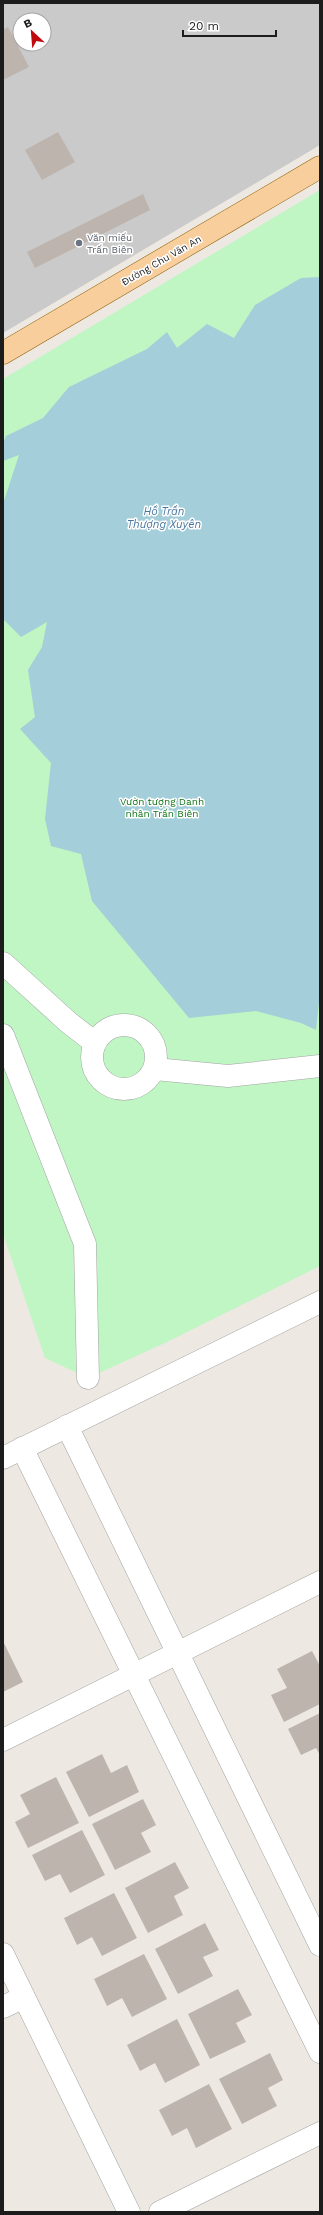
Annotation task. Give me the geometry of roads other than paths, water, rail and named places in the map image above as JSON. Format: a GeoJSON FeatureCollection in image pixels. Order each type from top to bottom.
{"type":"FeatureCollection","features":[{"type":"Feature","properties":{"kind":"main road","name":"Đường Chu Văn An"},"geometry":{"type":"LineString","coordinates":[[3,353],[319,168]]}},
{"type":"Feature","properties":{"kind":"street"},"geometry":{"type":"LineString","coordinates":[[3,963],[68,1022],[95,1043]]}},
{"type":"Feature","properties":{"kind":"street"},"geometry":{"type":"LineString","coordinates":[[121,1025],[132,1026],[144,1032],[153,1042],[157,1055],[155,1069],[148,1080],[136,1087],[123,1090],[110,1086],[99,1079],[93,1067],[92,1053],[95,1043],[110,1028],[121,1025]]}},
{"type":"Feature","properties":{"kind":"street"},"geometry":{"type":"LineString","coordinates":[[3,1035],[85,1244],[88,1378]]}},
{"type":"Feature","properties":{"kind":"street"},"geometry":{"type":"LineString","coordinates":[[155,1069],[228,1076],[320,1066]]}},
{"type":"Feature","properties":{"kind":"street"},"geometry":{"type":"LineString","coordinates":[[3,1458],[320,1302]]}},
{"type":"Feature","properties":{"kind":"street"},"geometry":{"type":"LineString","coordinates":[[67,1426],[320,1945]]}},
{"type":"Feature","properties":{"kind":"street"},"geometry":{"type":"LineString","coordinates":[[22,1448],[320,2052]]}},
{"type":"Feature","properties":{"kind":"street"},"geometry":{"type":"LineString","coordinates":[[3,1740],[320,1582]]}},
{"type":"Feature","properties":{"kind":"street"},"geometry":{"type":"LineString","coordinates":[[3,1954],[129,2212]]}},
{"type":"Feature","properties":{"kind":"street"},"geometry":{"type":"LineString","coordinates":[[3,2007],[24,1996]]}},
{"type":"Feature","properties":{"kind":"street"},"geometry":{"type":"LineString","coordinates":[[160,2212],[320,2133]]}},
{"type":"Feature","properties":{"kind":"water","name":"Hồ Trần Thượng Xuyên"},"geometry":{"type":"Polygon","coordinates":[[[320,277],[320,993],[316,1030],[301,1023],[256,1011],[189,1018],[92,901],[81,854],[51,846],[45,819],[51,763],[20,729],[35,717],[28,670],[42,647],[47,622],[21,637],[3,619],[3,504],[19,455],[3,461],[3,444],[6,436],[43,418],[69,387],[147,349],[167,332],[177,348],[207,324],[234,338],[255,305],[301,278],[320,277]]]}},
{"type":"Feature","properties":{"kind":"place","name":"Văn miếu Trấn Biên"},"geometry":{"type":"Point","coordinates":[79,243]}},
{"type":"Feature","properties":{"kind":"park label","name":"Vườn tượng Danh nhân Trấn Biên"},"geometry":{"type":"Point","coordinates":[162,806]}}]}
